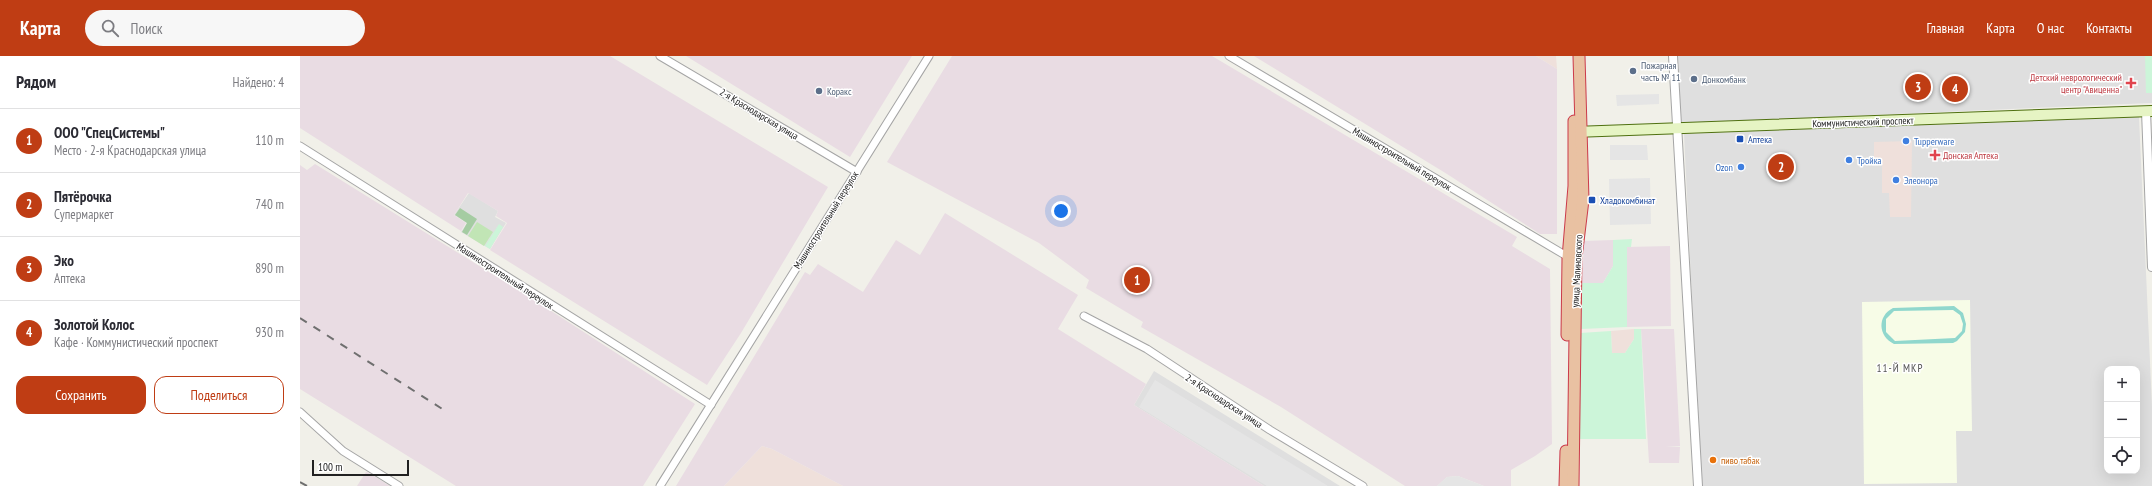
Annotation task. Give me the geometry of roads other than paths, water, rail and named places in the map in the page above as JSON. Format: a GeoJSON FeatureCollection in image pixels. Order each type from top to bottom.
{"type":"FeatureCollection","features":[{"type":"Feature","properties":{"kind":"highway","name":"улица Малиновского"},"geometry":{"type":"LineString","coordinates":[[1565,486],[1572,258],[1583,200],[1572,56]]}},
{"type":"Feature","properties":{"kind":"highway","name":"улица Малиновского"},"geometry":{"type":"LineString","coordinates":[[1578,132],[1579,56]]}},
{"type":"Feature","properties":{"kind":"highway","name":"улица Малиновского"},"geometry":{"type":"LineString","coordinates":[[1572,258],[1573,486]]}},
{"type":"Feature","properties":{"kind":"main road","name":"Коммунистический проспект"},"geometry":{"type":"LineString","coordinates":[[1578,132],[2149,111]]}},
{"type":"Feature","properties":{"kind":"street","name":"2-я Краснодарская улица"},"geometry":{"type":"LineString","coordinates":[[660,56],[857,172]]}},
{"type":"Feature","properties":{"kind":"street","name":"Машиностроительный переулок"},"geometry":{"type":"LineString","coordinates":[[660,486],[929,56]]}},
{"type":"Feature","properties":{"kind":"street","name":"Машиностроительный переулок"},"geometry":{"type":"LineString","coordinates":[[1229,56],[1572,258]]}},
{"type":"Feature","properties":{"kind":"street"},"geometry":{"type":"LineString","coordinates":[[1672,56],[1698,486]]}},
{"type":"Feature","properties":{"kind":"street"},"geometry":{"type":"LineString","coordinates":[[2149,111],[2152,267]]}},
{"type":"Feature","properties":{"kind":"street","name":"Машиностроительный переулок"},"geometry":{"type":"LineString","coordinates":[[300,146],[711,405]]}},
{"type":"Feature","properties":{"kind":"street","name":"2-я Краснодарская улица"},"geometry":{"type":"LineString","coordinates":[[1084,316],[1146,349],[1270,430],[1363,486]]}},
{"type":"Feature","properties":{"kind":"street"},"geometry":{"type":"LineString","coordinates":[[300,412],[343,451],[399,486]]}},
{"type":"Feature","properties":{"kind":"railway"},"geometry":{"type":"LineString","coordinates":[[300,318],[447,412]]}},
{"type":"Feature","properties":{"kind":"railway"},"geometry":{"type":"LineString","coordinates":[[300,482],[307,486]]}},
{"type":"Feature","properties":{"kind":"place","name":"Пожарная часть № 11"},"geometry":{"type":"Point","coordinates":[1633,71]}},
{"type":"Feature","properties":{"kind":"place","name":"Донкомбанк"},"geometry":{"type":"Point","coordinates":[1694,79]}},
{"type":"Feature","properties":{"kind":"place","name":"Детский неврологический центр \"Авиценна\""},"geometry":{"type":"Point","coordinates":[2131,83]}},
{"type":"Feature","properties":{"kind":"place","name":"Эко"},"geometry":{"type":"Point","coordinates":[1918,87]}},
{"type":"Feature","properties":{"kind":"place","name":"Золотой Колос"},"geometry":{"type":"Point","coordinates":[1955,89]}},
{"type":"Feature","properties":{"kind":"place","name":"Коракс"},"geometry":{"type":"Point","coordinates":[819,91]}},
{"type":"Feature","properties":{"kind":"place","name":"Аптека"},"geometry":{"type":"Point","coordinates":[1740,139]}},
{"type":"Feature","properties":{"kind":"place","name":"Tupperware"},"geometry":{"type":"Point","coordinates":[1906,141]}},
{"type":"Feature","properties":{"kind":"place","name":"Донская Аптека"},"geometry":{"type":"Point","coordinates":[1935,155]}},
{"type":"Feature","properties":{"kind":"place","name":"Тройка"},"geometry":{"type":"Point","coordinates":[1849,160]}},
{"type":"Feature","properties":{"kind":"place","name":"Ozon"},"geometry":{"type":"Point","coordinates":[1741,167]}},
{"type":"Feature","properties":{"kind":"place","name":"Пятёрочка"},"geometry":{"type":"Point","coordinates":[1781,167]}},
{"type":"Feature","properties":{"kind":"place","name":"Элеонора"},"geometry":{"type":"Point","coordinates":[1896,180]}},
{"type":"Feature","properties":{"kind":"place","name":"Хладокомбинат"},"geometry":{"type":"Point","coordinates":[1592,200]}},
{"type":"Feature","properties":{"kind":"place","name":"ООО \"СпецСистемы\""},"geometry":{"type":"Point","coordinates":[1137,280]}},
{"type":"Feature","properties":{"kind":"place","name":"пиво табак"},"geometry":{"type":"Point","coordinates":[1713,460]}},
{"type":"Feature","properties":{"kind":"district","name":"11-Й МКР"},"geometry":{"type":"Point","coordinates":[1900,368]}}]}
